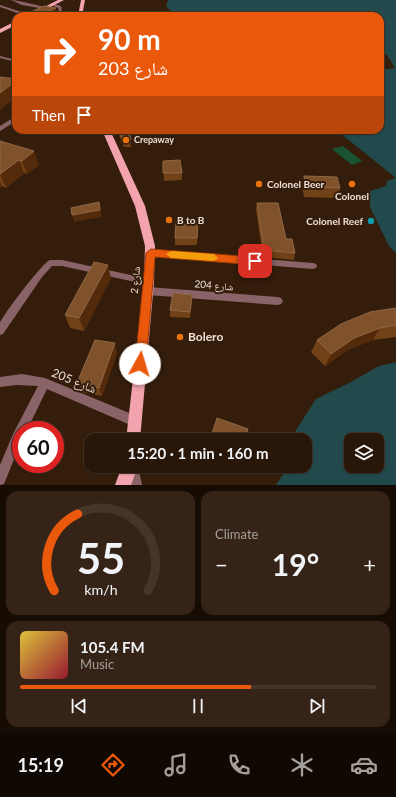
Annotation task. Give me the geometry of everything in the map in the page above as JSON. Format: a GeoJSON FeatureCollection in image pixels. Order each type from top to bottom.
{"type":"FeatureCollection","features":[{"type":"Feature","properties":{"kind":"main road"},"geometry":{"type":"LineString","coordinates":[[38,12],[62,0]]}},
{"type":"Feature","properties":{"kind":"main road"},"geometry":{"type":"LineString","coordinates":[[81,12],[83,0]]}},
{"type":"Feature","properties":{"kind":"main road"},"geometry":{"type":"LineString","coordinates":[[0,30],[12,25]]}},
{"type":"Feature","properties":{"kind":"main road","name":"شارع 2"},"geometry":{"type":"LineString","coordinates":[[108,134],[140,206],[151,253],[134,433]]}},
{"type":"Feature","properties":{"kind":"main road"},"geometry":{"type":"LineString","coordinates":[[123,485],[128,473]]}},
{"type":"Feature","properties":{"kind":"street"},"geometry":{"type":"LineString","coordinates":[[13,0],[23,4],[45,8]]}},
{"type":"Feature","properties":{"kind":"street"},"geometry":{"type":"LineString","coordinates":[[52,4],[60,7],[61,12]]}},
{"type":"Feature","properties":{"kind":"street"},"geometry":{"type":"LineString","coordinates":[[0,6],[18,12]]}},
{"type":"Feature","properties":{"kind":"street"},"geometry":{"type":"LineString","coordinates":[[0,57],[12,60]]}},
{"type":"Feature","properties":{"kind":"street"},"geometry":{"type":"LineString","coordinates":[[0,129],[12,121]]}},
{"type":"Feature","properties":{"kind":"street"},"geometry":{"type":"LineString","coordinates":[[151,253],[313,266]]}},
{"type":"Feature","properties":{"kind":"street","name":"شارع 204"},"geometry":{"type":"LineString","coordinates":[[0,331],[43,270],[50,263],[62,263],[148,286],[278,301]]}},
{"type":"Feature","properties":{"kind":"street","name":"شارع 205"},"geometry":{"type":"LineString","coordinates":[[0,382],[20,378],[45,383],[135,421]]}},
{"type":"Feature","properties":{"kind":"street"},"geometry":{"type":"LineString","coordinates":[[0,480],[17,438],[45,383]]}},
{"type":"Feature","properties":{"kind":"street"},"geometry":{"type":"LineString","coordinates":[[133,473],[136,485]]}},
{"type":"Feature","properties":{"kind":"green space"},"geometry":{"type":"Polygon","coordinates":[[[343,146],[362,161],[352,165],[332,149],[343,146]]]}},
{"type":"Feature","properties":{"kind":"water"},"geometry":{"type":"Polygon","coordinates":[[[168,0],[396,0],[396,178],[341,134],[384,134],[384,69],[395,68],[387,55],[384,54],[384,12],[172,12],[166,6],[168,0]]]}},
{"type":"Feature","properties":{"kind":"water"},"geometry":{"type":"Polygon","coordinates":[[[396,178],[396,253],[389,246],[370,207],[370,191],[386,186],[387,181],[396,178]]]}},
{"type":"Feature","properties":{"kind":"water"},"geometry":{"type":"Polygon","coordinates":[[[396,362],[396,485],[276,485],[284,473],[312,473],[312,433],[295,433],[296,430],[316,399],[379,366],[396,362]]]}},
{"type":"Feature","properties":{"kind":"building"},"geometry":{"type":"Polygon","coordinates":[[[44,6],[56,8],[47,12],[31,12],[44,6]]]}},
{"type":"Feature","properties":{"kind":"building"},"geometry":{"type":"Polygon","coordinates":[[[0,77],[12,78],[12,84],[0,93],[0,77]]]}},
{"type":"Feature","properties":{"kind":"building"},"geometry":{"type":"Polygon","coordinates":[[[120,134],[130,134],[131,140],[123,140],[120,134]]]}},
{"type":"Feature","properties":{"kind":"building"},"geometry":{"type":"Polygon","coordinates":[[[0,141],[34,151],[22,161],[19,160],[0,174],[0,141]]]}},
{"type":"Feature","properties":{"kind":"building"},"geometry":{"type":"Polygon","coordinates":[[[180,160],[182,173],[163,173],[163,161],[180,160]]]}},
{"type":"Feature","properties":{"kind":"building"},"geometry":{"type":"Polygon","coordinates":[[[304,176],[337,177],[340,188],[306,186],[304,176]]]}},
{"type":"Feature","properties":{"kind":"building"},"geometry":{"type":"Polygon","coordinates":[[[99,202],[100,210],[72,215],[71,208],[99,202]]]}},
{"type":"Feature","properties":{"kind":"building"},"geometry":{"type":"Polygon","coordinates":[[[257,203],[278,203],[286,239],[292,239],[295,253],[264,250],[257,203]]]}},
{"type":"Feature","properties":{"kind":"building"},"geometry":{"type":"Polygon","coordinates":[[[176,223],[198,223],[197,238],[175,238],[176,223]]]}},
{"type":"Feature","properties":{"kind":"building"},"geometry":{"type":"Polygon","coordinates":[[[94,262],[108,265],[79,318],[65,315],[94,262]]]}},
{"type":"Feature","properties":{"kind":"building"},"geometry":{"type":"Polygon","coordinates":[[[173,293],[192,295],[190,312],[170,310],[173,293]]]}},
{"type":"Feature","properties":{"kind":"building"},"geometry":{"type":"Polygon","coordinates":[[[396,308],[396,325],[380,328],[354,338],[331,354],[317,340],[341,324],[370,312],[396,308]]]}},
{"type":"Feature","properties":{"kind":"building"},"geometry":{"type":"Polygon","coordinates":[[[95,340],[115,343],[99,388],[77,383],[95,340]]]}},
{"type":"Feature","properties":{"kind":"building"},"geometry":{"type":"Polygon","coordinates":[[[217,418],[248,429],[247,433],[212,433],[217,418]]]}},
{"type":"Feature","properties":{"kind":"slow traffic"},"geometry":{"type":"LineString","coordinates":[[171,254],[214,258]]}},
{"type":"Feature","properties":{"kind":"place","name":"Crepaway"},"geometry":{"type":"Point","coordinates":[126,140]}},
{"type":"Feature","properties":{"kind":"place","name":"Colonel Beer"},"geometry":{"type":"Point","coordinates":[259,184]}},
{"type":"Feature","properties":{"kind":"place","name":"Colonel"},"geometry":{"type":"Point","coordinates":[352,184]}},
{"type":"Feature","properties":{"kind":"place","name":"B to B"},"geometry":{"type":"Point","coordinates":[169,220]}},
{"type":"Feature","properties":{"kind":"place","name":"Colonel Reef"},"geometry":{"type":"Point","coordinates":[371,221]}},
{"type":"Feature","properties":{"kind":"place","name":"Bolero"},"geometry":{"type":"Point","coordinates":[180,337]}},
{"type":"Feature","properties":{"kind":"route"},"geometry":{"type":"LineString","coordinates":[[140,364],[151,253],[255,261]]}}]}
